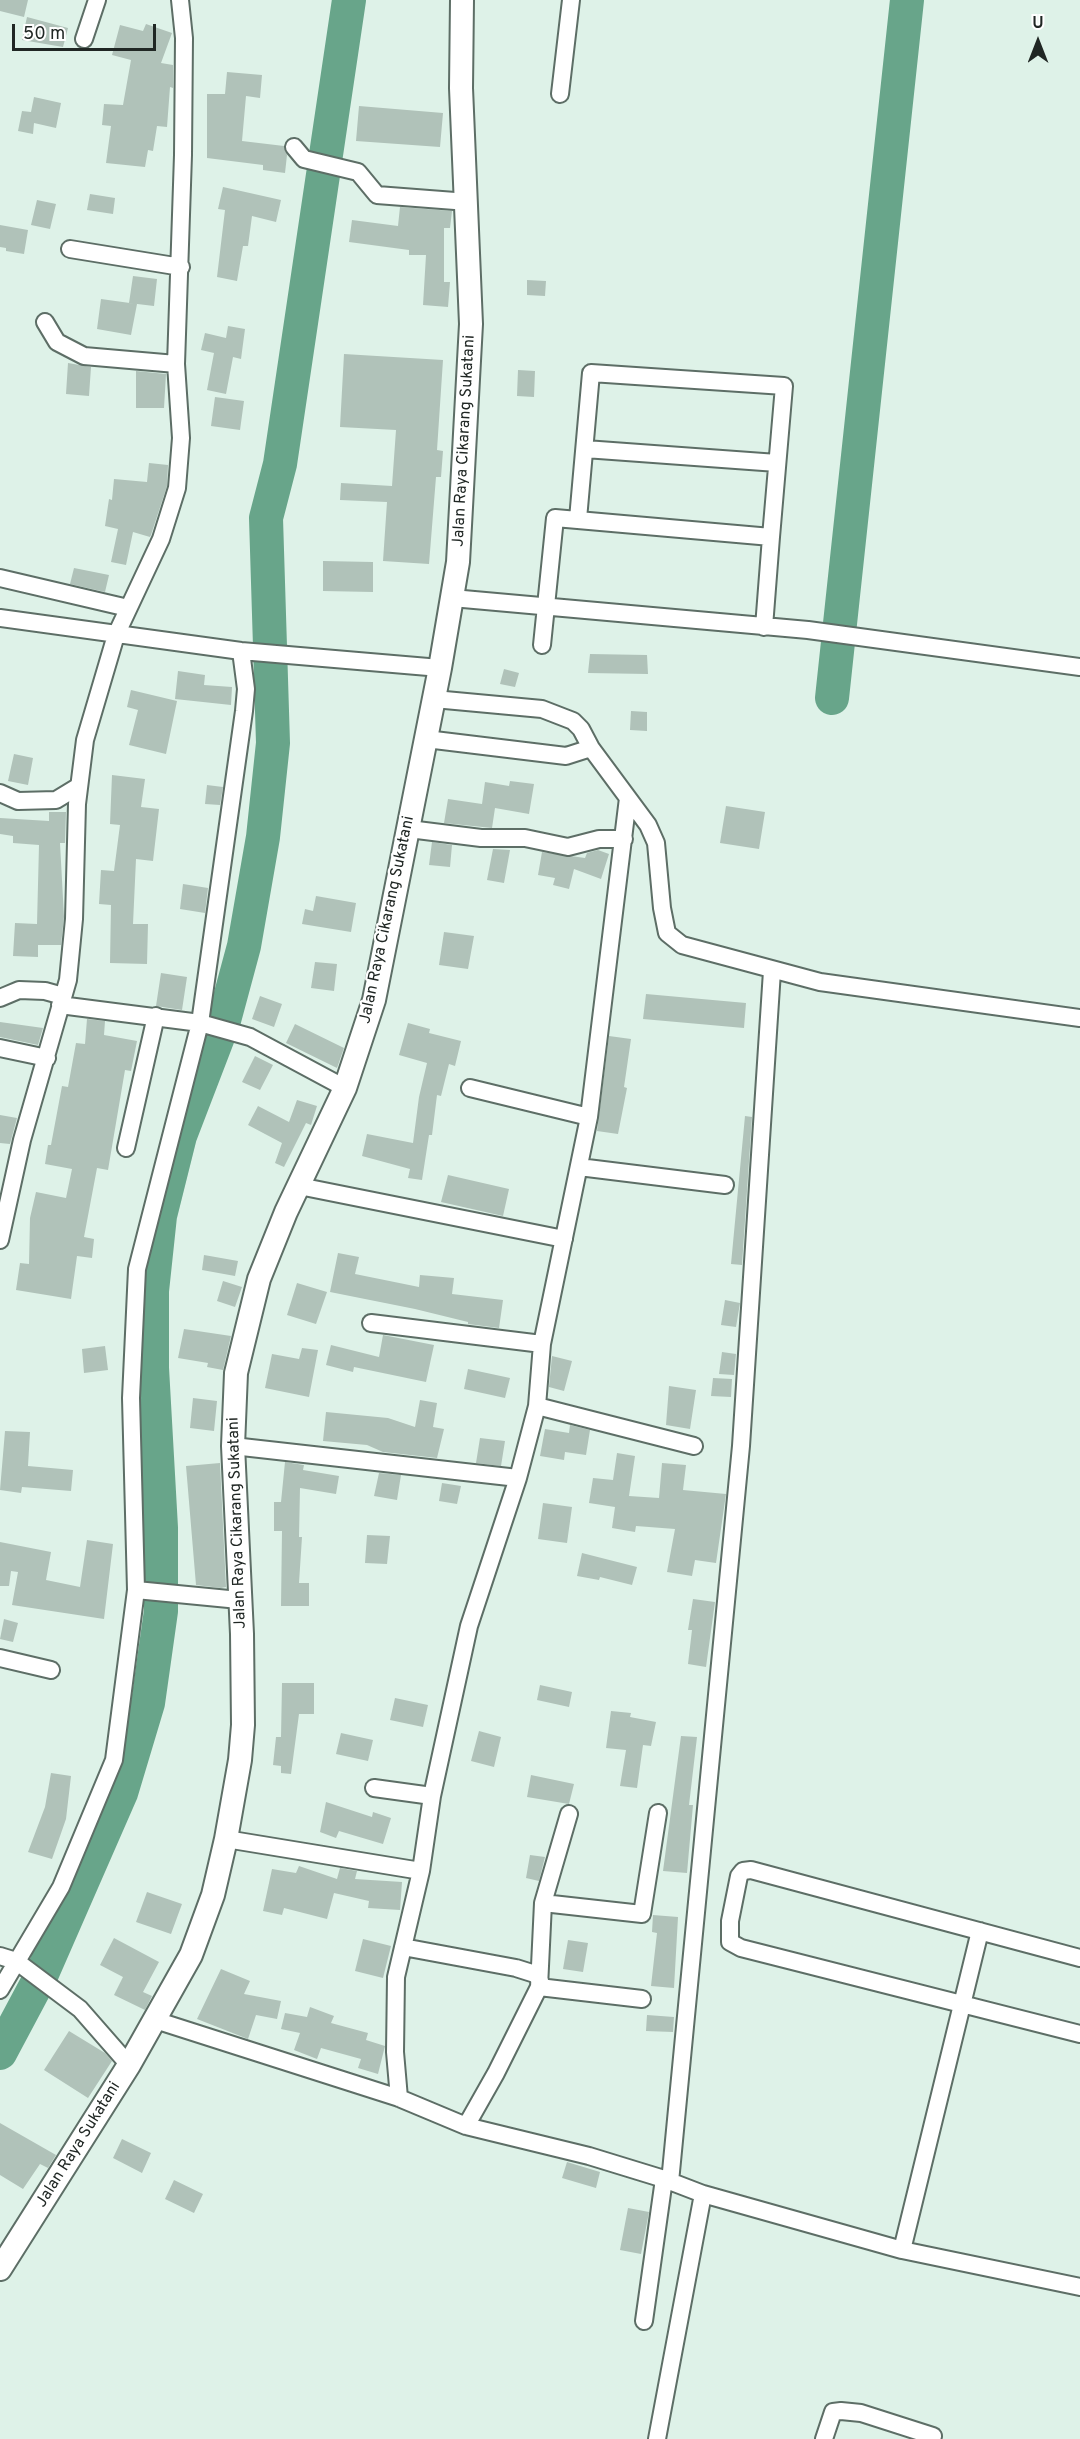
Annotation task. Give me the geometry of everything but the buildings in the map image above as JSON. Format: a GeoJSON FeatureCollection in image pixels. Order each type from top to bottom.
{"type":"FeatureCollection","features":[{"type":"Feature","properties":{"kind":"main road","name":"Jalan Raya Cikarang Sukatani"},"geometry":{"type":"LineString","coordinates":[[155,2020],[191,1955],[213,1895],[240,1760],[243,1725],[242,1634],[233,1446],[236,1373],[259,1279],[345,1088],[374,1000],[452,598],[458,550],[471,324],[468,202],[461,88],[462,0]]}},
{"type":"Feature","properties":{"kind":"main road","name":"Jalan Raya Sukatani"},"geometry":{"type":"LineString","coordinates":[[0,2269],[155,2020]]}},
{"type":"Feature","properties":{"kind":"street"},"geometry":{"type":"LineString","coordinates":[[84,39],[97,0]]}},
{"type":"Feature","properties":{"kind":"street"},"geometry":{"type":"LineString","coordinates":[[0,1240],[22,1140],[68,980],[74,919],[79,786],[85,740],[116,635],[161,539],[177,488],[181,438],[176,364],[181,267],[184,38],[180,0]]}},
{"type":"Feature","properties":{"kind":"street"},"geometry":{"type":"LineString","coordinates":[[560,94],[571,0]]}},
{"type":"Feature","properties":{"kind":"street"},"geometry":{"type":"LineString","coordinates":[[299,153],[351,170],[364,177],[377,195],[468,202]]}},
{"type":"Feature","properties":{"kind":"street"},"geometry":{"type":"LineString","coordinates":[[70,249],[181,267]]}},
{"type":"Feature","properties":{"kind":"street"},"geometry":{"type":"LineString","coordinates":[[45,322],[57,342],[84,356],[176,364]]}},
{"type":"Feature","properties":{"kind":"street"},"geometry":{"type":"LineString","coordinates":[[578,519],[591,373],[784,386],[764,627]]}},
{"type":"Feature","properties":{"kind":"street"},"geometry":{"type":"LineString","coordinates":[[585,449],[777,463]]}},
{"type":"Feature","properties":{"kind":"street"},"geometry":{"type":"LineString","coordinates":[[542,645],[555,518],[771,537]]}},
{"type":"Feature","properties":{"kind":"street"},"geometry":{"type":"LineString","coordinates":[[0,578],[128,608]]}},
{"type":"Feature","properties":{"kind":"street"},"geometry":{"type":"LineString","coordinates":[[452,598],[808,630],[1080,667]]}},
{"type":"Feature","properties":{"kind":"street"},"geometry":{"type":"LineString","coordinates":[[0,618],[245,651],[440,668]]}},
{"type":"Feature","properties":{"kind":"street"},"geometry":{"type":"LineString","coordinates":[[0,1990],[8,1958],[61,1887],[114,1760],[141,1591],[131,1398],[137,1269],[203,1024],[244,711],[245,651]]}},
{"type":"Feature","properties":{"kind":"street"},"geometry":{"type":"LineString","coordinates":[[434,699],[542,709],[573,721],[581,729],[591,748],[648,825],[656,843],[662,908],[667,933],[682,945],[820,982],[1080,1018]]}},
{"type":"Feature","properties":{"kind":"street"},"geometry":{"type":"LineString","coordinates":[[426,739],[566,756],[591,748]]}},
{"type":"Feature","properties":{"kind":"street"},"geometry":{"type":"LineString","coordinates":[[0,793],[18,801],[56,800],[79,786]]}},
{"type":"Feature","properties":{"kind":"street"},"geometry":{"type":"LineString","coordinates":[[399,2098],[395,2052],[396,1977],[421,1871],[432,1796],[469,1626],[518,1478],[537,1406],[542,1344],[590,1117],[628,798]]}},
{"type":"Feature","properties":{"kind":"street"},"geometry":{"type":"LineString","coordinates":[[409,829],[481,838],[525,838],[568,847],[599,839],[624,839]]}},
{"type":"Feature","properties":{"kind":"street"},"geometry":{"type":"LineString","coordinates":[[644,2321],[667,2180],[741,1446],[776,972]]}},
{"type":"Feature","properties":{"kind":"street"},"geometry":{"type":"LineString","coordinates":[[0,998],[19,990],[45,991],[61,1000],[203,1024],[250,1037],[345,1088]]}},
{"type":"Feature","properties":{"kind":"street"},"geometry":{"type":"LineString","coordinates":[[126,1148],[156,1016]]}},
{"type":"Feature","properties":{"kind":"street"},"geometry":{"type":"LineString","coordinates":[[0,1048],[47,1058]]}},
{"type":"Feature","properties":{"kind":"street"},"geometry":{"type":"LineString","coordinates":[[470,1088],[590,1117]]}},
{"type":"Feature","properties":{"kind":"street"},"geometry":{"type":"LineString","coordinates":[[579,1167],[725,1185]]}},
{"type":"Feature","properties":{"kind":"street"},"geometry":{"type":"LineString","coordinates":[[299,1186],[564,1239]]}},
{"type":"Feature","properties":{"kind":"street"},"geometry":{"type":"LineString","coordinates":[[371,1323],[542,1344]]}},
{"type":"Feature","properties":{"kind":"street"},"geometry":{"type":"LineString","coordinates":[[537,1406],[694,1446]]}},
{"type":"Feature","properties":{"kind":"street"},"geometry":{"type":"LineString","coordinates":[[233,1446],[518,1478]]}},
{"type":"Feature","properties":{"kind":"street"},"geometry":{"type":"LineString","coordinates":[[141,1591],[239,1600]]}},
{"type":"Feature","properties":{"kind":"street"},"geometry":{"type":"LineString","coordinates":[[0,1658],[51,1670]]}},
{"type":"Feature","properties":{"kind":"street"},"geometry":{"type":"LineString","coordinates":[[375,1788],[432,1796]]}},
{"type":"Feature","properties":{"kind":"street"},"geometry":{"type":"LineString","coordinates":[[543,1903],[642,1914],[658,1813]]}},
{"type":"Feature","properties":{"kind":"street"},"geometry":{"type":"LineString","coordinates":[[466,2126],[496,2073],[539,1983],[543,1903],[569,1814]]}},
{"type":"Feature","properties":{"kind":"street"},"geometry":{"type":"LineString","coordinates":[[226,1839],[421,1871]]}},
{"type":"Feature","properties":{"kind":"street"},"geometry":{"type":"LineString","coordinates":[[1080,1958],[756,1871],[743,1871],[739,1876],[730,1921],[730,1942],[735,1946],[1080,2034]]}},
{"type":"Feature","properties":{"kind":"street"},"geometry":{"type":"LineString","coordinates":[[902,2250],[980,1930]]}},
{"type":"Feature","properties":{"kind":"street"},"geometry":{"type":"LineString","coordinates":[[403,1947],[516,1968],[535,1974],[539,1983]]}},
{"type":"Feature","properties":{"kind":"street"},"geometry":{"type":"LineString","coordinates":[[8,1958],[30,1970],[80,2009],[129,2065]]}},
{"type":"Feature","properties":{"kind":"street"},"geometry":{"type":"LineString","coordinates":[[539,1983],[642,1999]]}},
{"type":"Feature","properties":{"kind":"street"},"geometry":{"type":"LineString","coordinates":[[155,2020],[399,2098],[466,2126],[667,2180],[703,2194],[902,2250],[1080,2287]]}},
{"type":"Feature","properties":{"kind":"street"},"geometry":{"type":"LineString","coordinates":[[657,2439],[703,2194]]}},
{"type":"Feature","properties":{"kind":"street"},"geometry":{"type":"LineString","coordinates":[[824,2439],[832,2412],[841,2411],[861,2413],[933,2436]]}},
{"type":"Feature","properties":{"kind":"waterway"},"geometry":{"type":"LineString","coordinates":[[0,2053],[41,1976],[121,1793],[148,1703],[161,1611],[161,1528],[152,1368],[152,1291],[160,1216],[180,1136],[223,1024],[244,946],[263,837],[273,743],[266,518],[280,464],[349,0]]}},
{"type":"Feature","properties":{"kind":"waterway"},"geometry":{"type":"LineString","coordinates":[[832,698],[907,0]]}}]}
